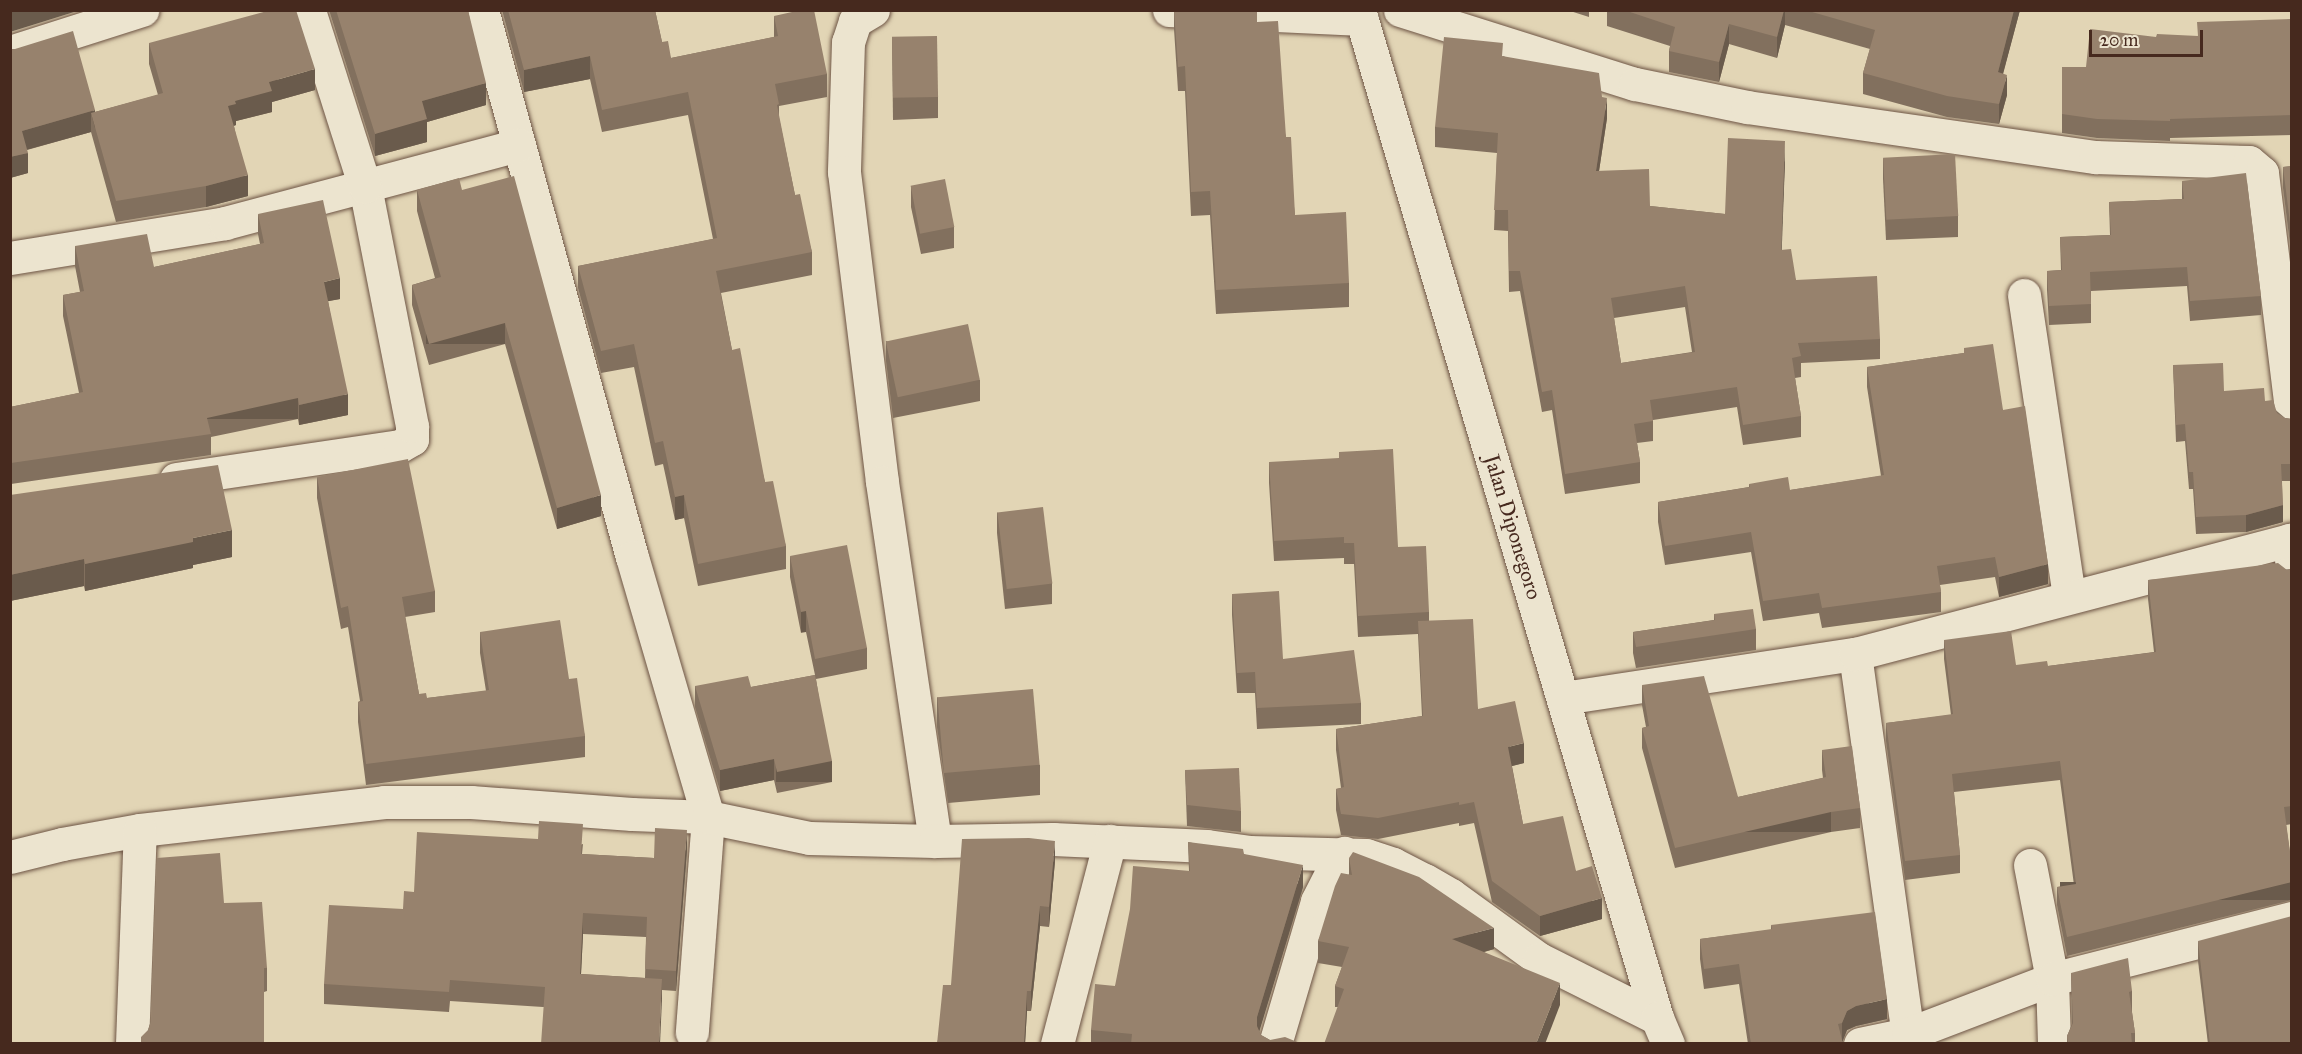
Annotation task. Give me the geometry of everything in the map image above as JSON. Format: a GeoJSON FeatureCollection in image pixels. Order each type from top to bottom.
{"type":"FeatureCollection","features":[{"type":"Feature","properties":{"kind":"street"},"geometry":{"type":"LineString","coordinates":[[10,52],[95,17],[142,10]]}},
{"type":"Feature","properties":{"kind":"street"},"geometry":{"type":"LineString","coordinates":[[140,484],[400,446],[412,439],[412,426],[365,187],[309,10]]}},
{"type":"Feature","properties":{"kind":"street"},"geometry":{"type":"LineString","coordinates":[[482,10],[632,557],[708,817],[692,1032]]}},
{"type":"Feature","properties":{"kind":"street"},"geometry":{"type":"LineString","coordinates":[[873,10],[855,21],[848,42],[844,172],[882,482],[935,842]]}},
{"type":"Feature","properties":{"kind":"street"},"geometry":{"type":"LineString","coordinates":[[1169,10],[1360,15]]}},
{"type":"Feature","properties":{"kind":"street"},"geometry":{"type":"LineString","coordinates":[[1400,10],[1635,84],[1747,107],[2095,157],[2249,162],[2259,168],[2263,182],[2279,330],[2292,418]]}},
{"type":"Feature","properties":{"kind":"street","name":"Jalan Diponegoro"},"geometry":{"type":"LineString","coordinates":[[1360,15],[1663,1031]]}},
{"type":"Feature","properties":{"kind":"street"},"geometry":{"type":"LineString","coordinates":[[10,258],[225,223],[519,145]]}},
{"type":"Feature","properties":{"kind":"street"},"geometry":{"type":"LineString","coordinates":[[2024,295],[2069,597]]}},
{"type":"Feature","properties":{"kind":"street"},"geometry":{"type":"LineString","coordinates":[[1563,698],[1855,654],[2069,597],[2291,549]]}},
{"type":"Feature","properties":{"kind":"street"},"geometry":{"type":"LineString","coordinates":[[1855,654],[1927,1034]]}},
{"type":"Feature","properties":{"kind":"street"},"geometry":{"type":"LineString","coordinates":[[12,849],[140,830],[384,802],[471,802],[555,806],[632,814],[708,817],[809,838],[935,842],[1053,839],[1207,846],[1249,852],[1366,855],[1393,864],[1451,895],[1539,959],[1663,1031]]}},
{"type":"Feature","properties":{"kind":"street"},"geometry":{"type":"LineString","coordinates":[[132,1044],[140,830]]}},
{"type":"Feature","properties":{"kind":"street"},"geometry":{"type":"LineString","coordinates":[[1057,1044],[1110,841]]}},
{"type":"Feature","properties":{"kind":"street"},"geometry":{"type":"LineString","coordinates":[[1275,1044],[1317,902],[1332,870],[1344,853]]}},
{"type":"Feature","properties":{"kind":"street"},"geometry":{"type":"LineString","coordinates":[[2030,865],[2052,979],[2054,1044]]}},
{"type":"Feature","properties":{"kind":"street"},"geometry":{"type":"LineString","coordinates":[[1860,1044],[1927,1034],[2052,979],[2292,918]]}},
{"type":"Feature","properties":{"kind":"building"},"geometry":{"type":"Polygon","coordinates":[[[271,10],[296,10],[315,69],[269,82],[272,91],[235,101],[236,104],[228,106],[248,175],[206,186],[116,201],[91,113],[163,93],[149,43],[271,10]]]}},
{"type":"Feature","properties":{"kind":"building"},"geometry":{"type":"Polygon","coordinates":[[[336,10],[468,10],[486,83],[422,101],[427,119],[375,134],[336,10]]]}},
{"type":"Feature","properties":{"kind":"building"},"geometry":{"type":"Polygon","coordinates":[[[508,10],[655,10],[662,42],[668,41],[671,58],[778,36],[774,16],[801,10],[814,10],[827,74],[775,84],[795,195],[800,194],[812,252],[716,271],[732,350],[740,348],[765,482],[773,481],[786,546],[698,564],[684,495],[675,497],[663,441],[655,443],[634,344],[601,351],[578,266],[717,238],[688,92],[602,110],[590,56],[524,70],[508,10]]]}},
{"type":"Feature","properties":{"kind":"building"},"geometry":{"type":"Polygon","coordinates":[[[1174,10],[1257,10],[1257,22],[1278,21],[1286,137],[1291,137],[1295,215],[1346,212],[1349,283],[1216,290],[1210,191],[1191,192],[1185,66],[1178,67],[1174,10]]]}},
{"type":"Feature","properties":{"kind":"building"},"geometry":{"type":"Polygon","coordinates":[[[1624,10],[1784,10],[1777,37],[1729,24],[1719,62],[1669,51],[1675,27],[1624,10]]]}},
{"type":"Feature","properties":{"kind":"building"},"geometry":{"type":"Polygon","coordinates":[[[1805,10],[2014,10],[1998,72],[2007,75],[1999,104],[1947,96],[1863,73],[1875,30],[1805,10]]]}},
{"type":"Feature","properties":{"kind":"building"},"geometry":{"type":"Polygon","coordinates":[[[2292,19],[2292,115],[2170,119],[2170,121],[2097,119],[2062,114],[2062,67],[2086,67],[2090,29],[2156,37],[2157,34],[2198,36],[2197,22],[2292,19]]]}},
{"type":"Feature","properties":{"kind":"building"},"geometry":{"type":"Polygon","coordinates":[[[73,31],[95,110],[22,131],[28,153],[10,157],[10,49],[73,31]]]}},
{"type":"Feature","properties":{"kind":"building"},"geometry":{"type":"Polygon","coordinates":[[[937,36],[938,97],[893,98],[892,37],[937,36]]]}},
{"type":"Feature","properties":{"kind":"building"},"geometry":{"type":"Polygon","coordinates":[[[1444,37],[1503,43],[1502,56],[1599,73],[1602,97],[1607,98],[1596,171],[1649,169],[1650,206],[1725,214],[1728,138],[1785,141],[1781,250],[1791,249],[1796,280],[1877,276],[1880,339],[1798,343],[1801,356],[1792,358],[1801,416],[1743,425],[1737,387],[1650,400],[1653,421],[1634,424],[1640,462],[1565,474],[1552,390],[1542,392],[1520,271],[1509,271],[1508,210],[1494,210],[1498,133],[1435,127],[1444,37]],[[1685,286],[1611,298],[1621,363],[1695,352],[1685,286]]]}},
{"type":"Feature","properties":{"kind":"building"},"geometry":{"type":"Polygon","coordinates":[[[1955,154],[1958,216],[1886,220],[1883,158],[1955,154]]]}},
{"type":"Feature","properties":{"kind":"building"},"geometry":{"type":"Polygon","coordinates":[[[2292,166],[2292,239],[2283,167],[2292,166]]]}},
{"type":"Feature","properties":{"kind":"building"},"geometry":{"type":"Polygon","coordinates":[[[2246,173],[2261,296],[2190,301],[2187,267],[2090,272],[2091,304],[2049,306],[2047,271],[2062,270],[2060,237],[2111,235],[2109,202],[2184,199],[2182,181],[2246,173]]]}},
{"type":"Feature","properties":{"kind":"building"},"geometry":{"type":"Polygon","coordinates":[[[514,176],[601,495],[557,508],[505,323],[429,344],[412,285],[441,277],[417,190],[459,178],[462,190],[514,176]]]}},
{"type":"Feature","properties":{"kind":"building"},"geometry":{"type":"Polygon","coordinates":[[[945,179],[954,227],[920,234],[911,186],[945,179]]]}},
{"type":"Feature","properties":{"kind":"building"},"geometry":{"type":"Polygon","coordinates":[[[323,200],[340,278],[324,282],[348,394],[299,405],[298,398],[207,418],[211,434],[11,463],[10,407],[83,392],[63,295],[84,291],[75,246],[147,234],[154,267],[264,243],[258,214],[323,200]]]}},
{"type":"Feature","properties":{"kind":"building"},"geometry":{"type":"Polygon","coordinates":[[[968,324],[980,380],[898,397],[886,341],[968,324]]]}},
{"type":"Feature","properties":{"kind":"building"},"geometry":{"type":"Polygon","coordinates":[[[1993,344],[2003,410],[2025,406],[2048,564],[1999,577],[1995,557],[1937,566],[1941,592],[1822,608],[1819,593],[1763,601],[1751,532],[1665,546],[1658,502],[1750,487],[1749,484],[1788,477],[1790,490],[1884,475],[1867,367],[1964,353],[1964,348],[1993,344]]]}},
{"type":"Feature","properties":{"kind":"building"},"geometry":{"type":"Polygon","coordinates":[[[2223,363],[2224,391],[2264,388],[2265,401],[2273,400],[2277,413],[2292,419],[2292,464],[2281,464],[2283,505],[2246,515],[2196,517],[2193,472],[2189,472],[2185,424],[2176,425],[2173,365],[2223,363]]]}},
{"type":"Feature","properties":{"kind":"building"},"geometry":{"type":"Polygon","coordinates":[[[1393,449],[1398,547],[1426,546],[1429,612],[1358,616],[1354,543],[1344,543],[1344,537],[1274,541],[1269,462],[1339,458],[1339,452],[1393,449]]]}},
{"type":"Feature","properties":{"kind":"building"},"geometry":{"type":"Polygon","coordinates":[[[408,459],[435,591],[402,597],[419,694],[426,693],[427,698],[489,690],[480,632],[560,620],[569,679],[577,678],[585,736],[366,764],[358,702],[363,701],[348,606],[341,608],[317,477],[408,459]]]}},
{"type":"Feature","properties":{"kind":"building"},"geometry":{"type":"Polygon","coordinates":[[[218,465],[232,530],[193,538],[193,542],[85,564],[84,559],[10,575],[10,495],[218,465]]]}},
{"type":"Feature","properties":{"kind":"building"},"geometry":{"type":"Polygon","coordinates":[[[1043,507],[1052,583],[1007,589],[997,513],[1043,507]]]}},
{"type":"Feature","properties":{"kind":"building"},"geometry":{"type":"Polygon","coordinates":[[[847,545],[867,648],[815,659],[806,611],[801,612],[790,556],[847,545]]]}},
{"type":"Feature","properties":{"kind":"building"},"geometry":{"type":"Polygon","coordinates":[[[2278,563],[2287,570],[2292,569],[2292,806],[2284,807],[2292,882],[2067,937],[2057,887],[2076,884],[2060,761],[1952,774],[1960,855],[1905,861],[1886,723],[1953,714],[1944,640],[2011,631],[2016,665],[2047,661],[2048,666],[2156,652],[2148,580],[2278,563]]]}},
{"type":"Feature","properties":{"kind":"building"},"geometry":{"type":"Polygon","coordinates":[[[1279,591],[1283,659],[1354,650],[1361,703],[1257,708],[1255,672],[1237,673],[1232,594],[1279,591]]]}},
{"type":"Feature","properties":{"kind":"building"},"geometry":{"type":"Polygon","coordinates":[[[1753,609],[1756,629],[1636,647],[1633,632],[1715,620],[1714,614],[1753,609]]]}},
{"type":"Feature","properties":{"kind":"building"},"geometry":{"type":"Polygon","coordinates":[[[1473,619],[1478,709],[1515,701],[1524,743],[1508,747],[1523,824],[1563,816],[1576,871],[1592,866],[1602,898],[1540,916],[1492,881],[1474,802],[1459,805],[1459,802],[1378,818],[1341,814],[1336,789],[1344,787],[1336,729],[1423,716],[1418,621],[1473,619]]]}},
{"type":"Feature","properties":{"kind":"building"},"geometry":{"type":"Polygon","coordinates":[[[815,675],[832,761],[777,772],[774,759],[720,770],[695,686],[748,676],[751,687],[815,675]]]}},
{"type":"Feature","properties":{"kind":"building"},"geometry":{"type":"Polygon","coordinates":[[[1704,676],[1738,797],[1826,777],[1822,750],[1852,746],[1860,808],[1831,812],[1675,848],[1642,728],[1649,726],[1642,685],[1704,676]]]}},
{"type":"Feature","properties":{"kind":"building"},"geometry":{"type":"Polygon","coordinates":[[[1033,689],[1040,765],[944,773],[937,697],[1033,689]]]}},
{"type":"Feature","properties":{"kind":"building"},"geometry":{"type":"Polygon","coordinates":[[[1239,768],[1241,811],[1187,805],[1185,770],[1239,768]]]}},
{"type":"Feature","properties":{"kind":"building"},"geometry":{"type":"Polygon","coordinates":[[[539,821],[583,824],[581,854],[654,858],[655,828],[687,830],[676,971],[645,969],[647,917],[583,913],[580,974],[662,979],[659,1044],[541,1044],[545,987],[450,980],[449,992],[324,984],[329,905],[403,909],[404,891],[414,892],[417,832],[538,839],[539,821]]]}},
{"type":"Feature","properties":{"kind":"building"},"geometry":{"type":"Polygon","coordinates":[[[1029,838],[1055,841],[1049,907],[1040,906],[1031,991],[1027,991],[1024,1044],[937,1044],[943,985],[951,985],[962,839],[1029,838]]]}},
{"type":"Feature","properties":{"kind":"building"},"geometry":{"type":"Polygon","coordinates":[[[1188,842],[1243,849],[1244,854],[1303,865],[1257,1017],[1257,1026],[1261,1035],[1270,1040],[1285,1037],[1302,1044],[1131,1044],[1132,1034],[1091,1030],[1095,984],[1115,986],[1130,909],[1133,866],[1190,871],[1188,842]]]}},
{"type":"Feature","properties":{"kind":"building"},"geometry":{"type":"Polygon","coordinates":[[[1353,852],[1419,877],[1494,928],[1452,939],[1560,983],[1536,1044],[1324,1044],[1344,989],[1335,986],[1349,947],[1318,941],[1341,873],[1352,875],[1349,858],[1353,852]]]}},
{"type":"Feature","properties":{"kind":"building"},"geometry":{"type":"Polygon","coordinates":[[[220,853],[224,903],[262,902],[267,968],[264,968],[264,1044],[141,1044],[141,1037],[148,1030],[151,1021],[157,858],[220,853]]]}},
{"type":"Feature","properties":{"kind":"building"},"geometry":{"type":"Polygon","coordinates":[[[1875,912],[1887,999],[1856,1006],[1847,1011],[1842,1023],[1838,1024],[1843,1044],[1751,1044],[1739,964],[1704,969],[1700,939],[1772,929],[1771,925],[1875,912]]]}},
{"type":"Feature","properties":{"kind":"building"},"geometry":{"type":"Polygon","coordinates":[[[2292,916],[2292,1044],[2210,1044],[2198,941],[2292,916]]]}},
{"type":"Feature","properties":{"kind":"building"},"geometry":{"type":"Polygon","coordinates":[[[2128,958],[2132,991],[2129,992],[2135,1033],[2131,1033],[2132,1044],[2068,1044],[2067,1036],[2073,1023],[2071,973],[2128,958]]]}},
{"type":"Feature","properties":{"kind":"building"},"geometry":{"type":"Polygon","coordinates":[[[446,1042],[475,1044],[446,1044],[446,1042]]]}}]}
